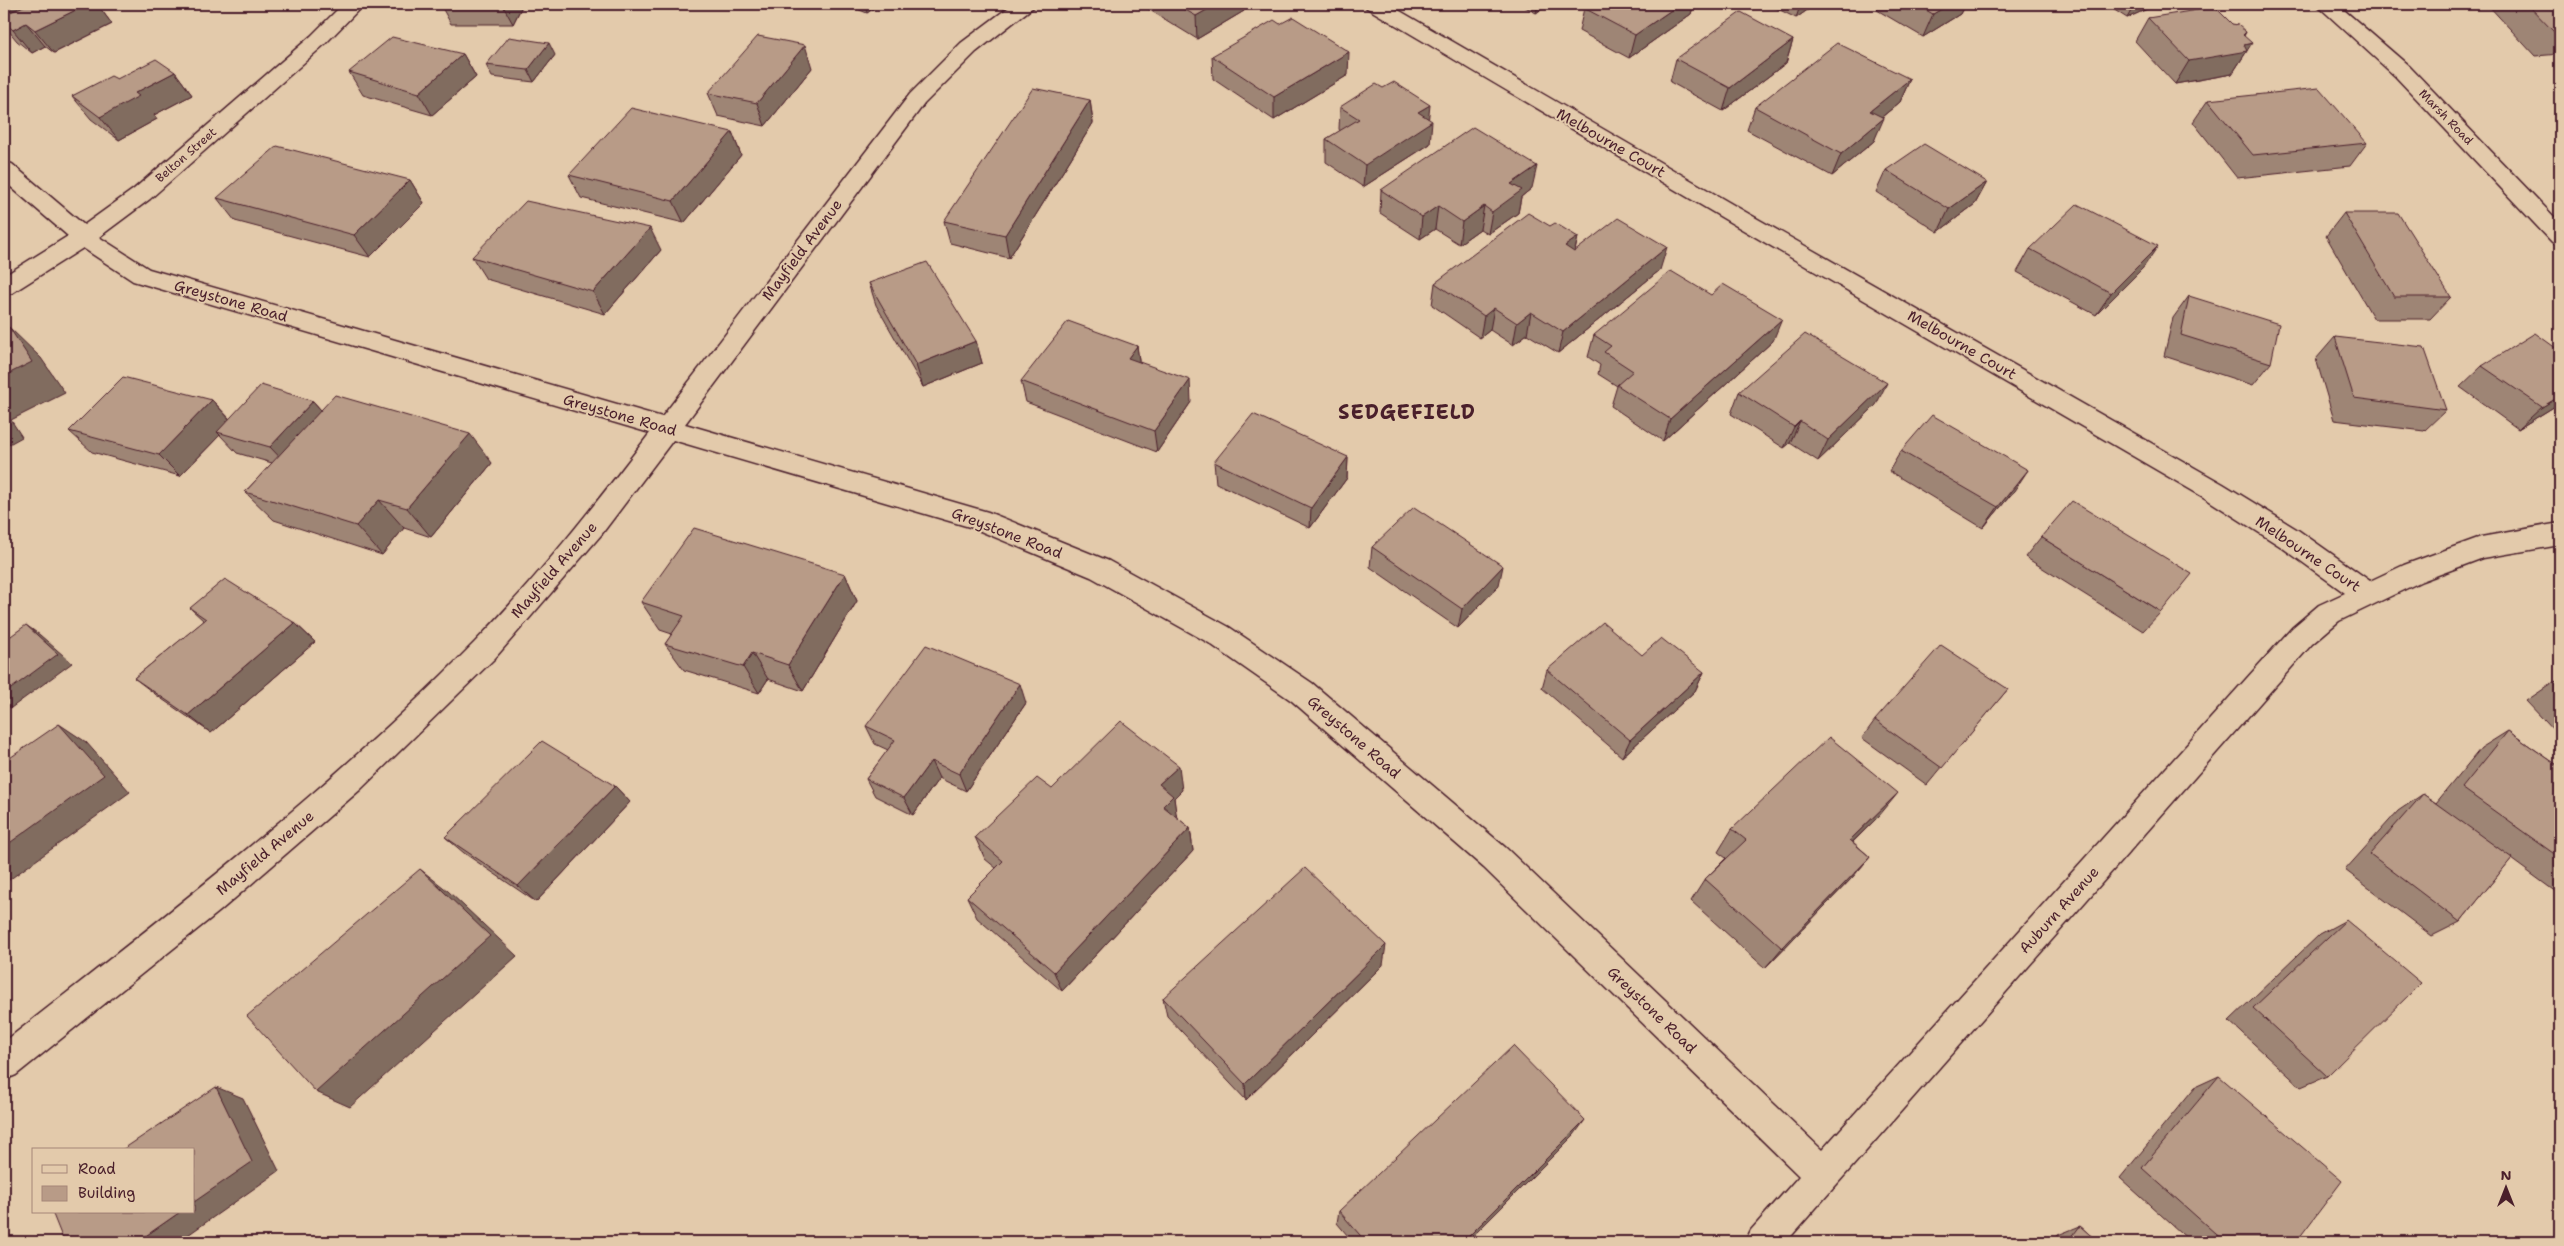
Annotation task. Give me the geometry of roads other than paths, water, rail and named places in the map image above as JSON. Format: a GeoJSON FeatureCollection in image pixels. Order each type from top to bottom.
{"type":"FeatureCollection","features":[{"type":"Feature","properties":{"kind":"street","name":"Belton Street"},"geometry":{"type":"LineString","coordinates":[[4,287],[84,237],[142,194],[318,40],[354,4]]}},
{"type":"Feature","properties":{"kind":"street","name":"Mayfield Avenue"},"geometry":{"type":"LineString","coordinates":[[4,1063],[209,901],[351,780],[485,650],[592,528],[666,428],[917,100],[952,62],[992,27],[1027,4]]}},
{"type":"Feature","properties":{"kind":"street","name":"Melbourne Court"},"geometry":{"type":"LineString","coordinates":[[1374,4],[1741,219],[2214,491],[2289,538],[2368,594],[2413,573],[2481,548],[2560,534]]}},
{"type":"Feature","properties":{"kind":"street","name":"Marsh Road"},"geometry":{"type":"LineString","coordinates":[[2326,4],[2403,72],[2560,236]]}},
{"type":"Feature","properties":{"kind":"street","name":"Greystone Road"},"geometry":{"type":"LineString","coordinates":[[4,169],[84,237],[141,275],[979,519],[1100,569],[1219,635],[1302,692],[1495,858],[1823,1175]]}},
{"type":"Feature","properties":{"kind":"street","name":"Auburn Avenue"},"geometry":{"type":"LineString","coordinates":[[1763,1242],[2302,636],[2330,613],[2368,594]]}},
{"type":"Feature","properties":{"kind":"district","name":"SEDGEFIELD"},"geometry":{"type":"Point","coordinates":[1407,412]}}]}
